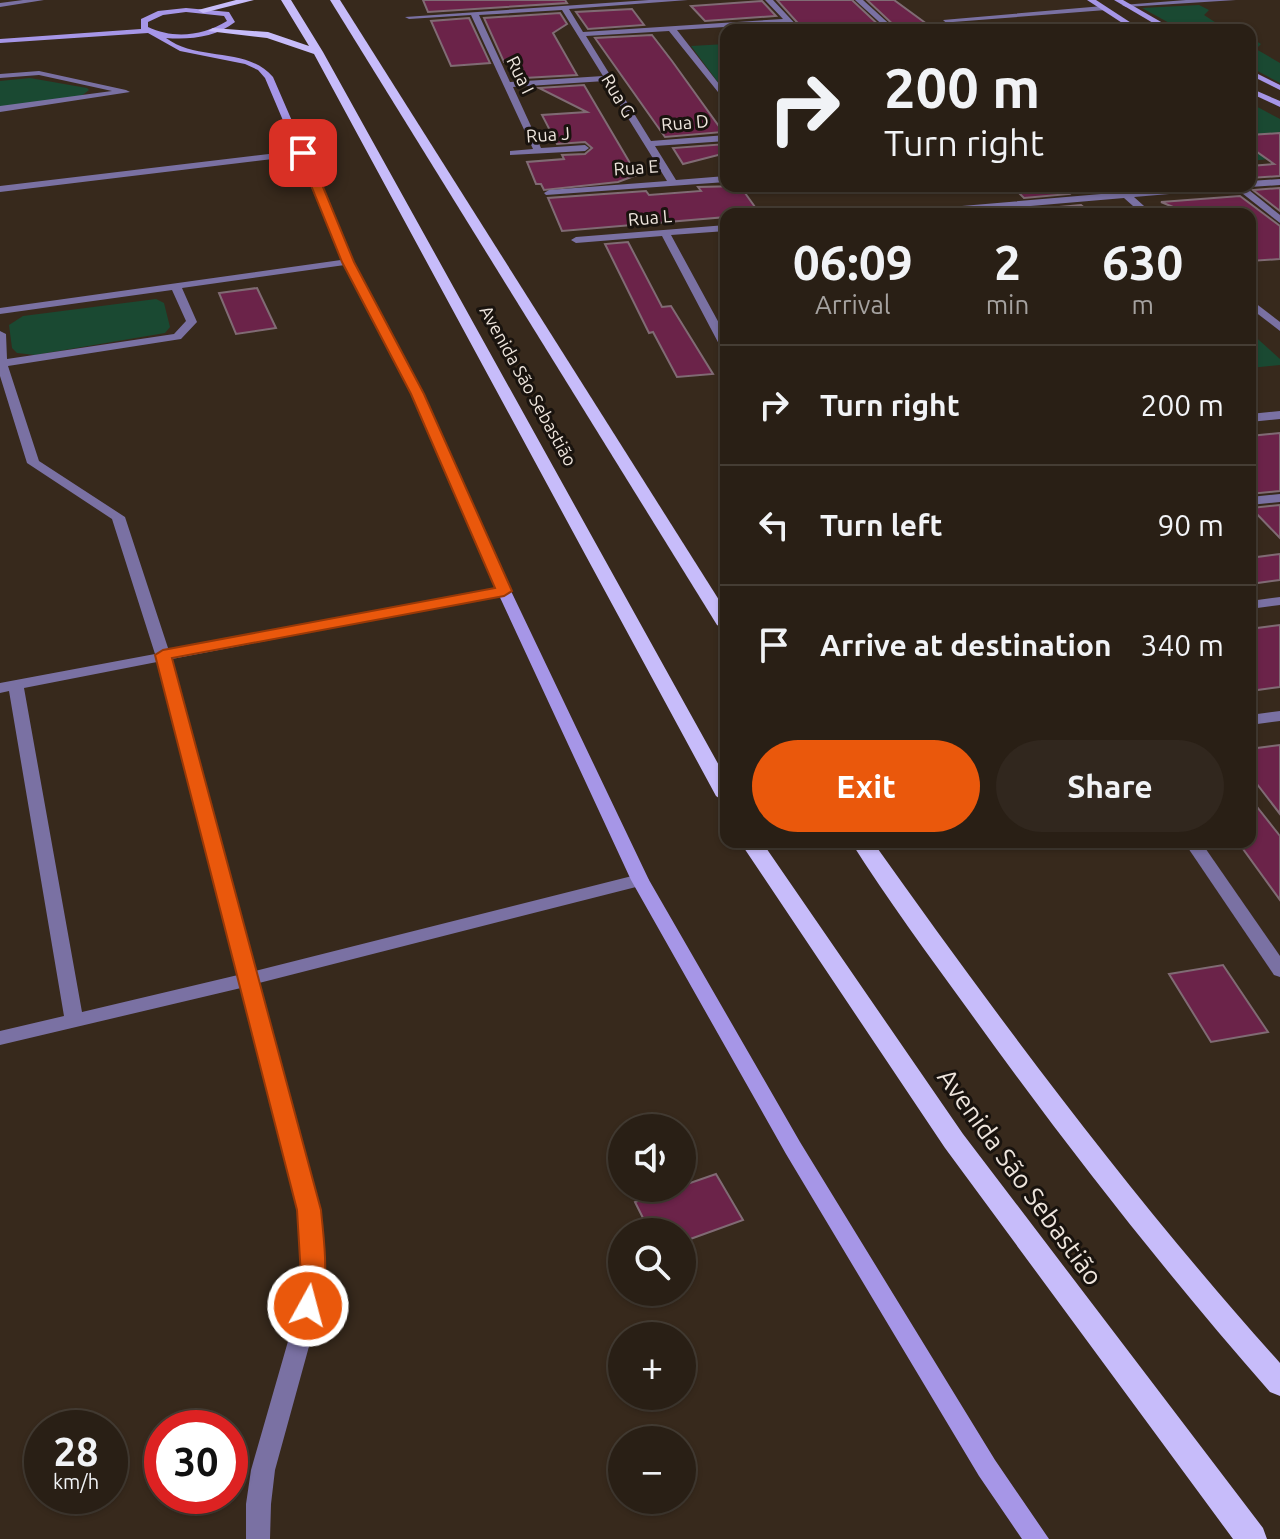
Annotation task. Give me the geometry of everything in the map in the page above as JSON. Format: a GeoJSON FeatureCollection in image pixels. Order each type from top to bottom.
{"type":"FeatureCollection","features":[{"type":"Feature","properties":{"kind":"main road"},"geometry":{"type":"LineString","coordinates":[[203,10],[249,0]]}},
{"type":"Feature","properties":{"kind":"main road","name":"Avenida São Sebastião"},"geometry":{"type":"LineString","coordinates":[[286,0],[318,52],[720,785]]}},
{"type":"Feature","properties":{"kind":"main road","name":"Avenida São Sebastião"},"geometry":{"type":"LineString","coordinates":[[335,0],[720,615]]}},
{"type":"Feature","properties":{"kind":"main road"},"geometry":{"type":"LineString","coordinates":[[213,31],[268,35],[318,52]]}},
{"type":"Feature","properties":{"kind":"main road","name":"Avenida São Sebastião"},"geometry":{"type":"LineString","coordinates":[[755,848],[954,1141],[1252,1539]]}},
{"type":"Feature","properties":{"kind":"main road"},"geometry":{"type":"LineString","coordinates":[[866,848],[994,1033],[1151,1231],[1280,1383]]}},
{"type":"Feature","properties":{"kind":"street"},"geometry":{"type":"LineString","coordinates":[[0,5],[40,0]]}},
{"type":"Feature","properties":{"kind":"street"},"geometry":{"type":"LineString","coordinates":[[409,17],[684,0]]}},
{"type":"Feature","properties":{"kind":"street"},"geometry":{"type":"LineString","coordinates":[[769,0],[791,24]]}},
{"type":"Feature","properties":{"kind":"street"},"geometry":{"type":"LineString","coordinates":[[859,0],[885,24]]}},
{"type":"Feature","properties":{"kind":"street"},"geometry":{"type":"LineString","coordinates":[[1091,0],[1128,24]]}},
{"type":"Feature","properties":{"kind":"street"},"geometry":{"type":"LineString","coordinates":[[1122,2],[1232,0]]}},
{"type":"Feature","properties":{"kind":"street"},"geometry":{"type":"LineString","coordinates":[[1122,2],[1160,24]]}},
{"type":"Feature","properties":{"kind":"street"},"geometry":{"type":"LineString","coordinates":[[148,19],[161,3],[186,10]]}},
{"type":"Feature","properties":{"kind":"street","name":"Rua G"},"geometry":{"type":"LineString","coordinates":[[564,7],[673,183]]}},
{"type":"Feature","properties":{"kind":"street"},"geometry":{"type":"LineString","coordinates":[[951,24],[947,20],[1103,8]]}},
{"type":"Feature","properties":{"kind":"street"},"geometry":{"type":"LineString","coordinates":[[186,10],[203,10],[232,18],[225,27],[195,35],[152,32],[0,38],[148,19],[186,10]]}},
{"type":"Feature","properties":{"kind":"street","name":"Rua I"},"geometry":{"type":"LineString","coordinates":[[474,13],[538,151]]}},
{"type":"Feature","properties":{"kind":"street"},"geometry":{"type":"LineString","coordinates":[[148,19],[152,32],[169,46],[244,62],[265,71],[348,262],[418,394],[504,591],[640,880],[801,1162],[987,1468],[1037,1539]]}},
{"type":"Feature","properties":{"kind":"street"},"geometry":{"type":"LineString","coordinates":[[738,24],[788,21]]}},
{"type":"Feature","properties":{"kind":"street"},"geometry":{"type":"LineString","coordinates":[[580,34],[720,25]]}},
{"type":"Feature","properties":{"kind":"street"},"geometry":{"type":"LineString","coordinates":[[671,28],[720,91]]}},
{"type":"Feature","properties":{"kind":"street"},"geometry":{"type":"LineString","coordinates":[[187,52],[181,44],[195,35]]}},
{"type":"Feature","properties":{"kind":"street"},"geometry":{"type":"LineString","coordinates":[[0,76],[39,73],[126,92],[0,109]]}},
{"type":"Feature","properties":{"kind":"street"},"geometry":{"type":"LineString","coordinates":[[1256,75],[1279,86]]}},
{"type":"Feature","properties":{"kind":"street"},"geometry":{"type":"LineString","coordinates":[[509,85],[607,78]]}},
{"type":"Feature","properties":{"kind":"street"},"geometry":{"type":"LineString","coordinates":[[88,98],[104,86]]}},
{"type":"Feature","properties":{"kind":"street"},"geometry":{"type":"LineString","coordinates":[[1256,93],[1280,104]]}},
{"type":"Feature","properties":{"kind":"street","name":"Rua D"},"geometry":{"type":"LineString","coordinates":[[647,144],[720,138]]}},
{"type":"Feature","properties":{"kind":"street","name":"Rua J"},"geometry":{"type":"LineString","coordinates":[[513,153],[585,148]]}},
{"type":"Feature","properties":{"kind":"street"},"geometry":{"type":"LineString","coordinates":[[0,189],[303,153]]}},
{"type":"Feature","properties":{"kind":"street","name":"Rua E"},"geometry":{"type":"LineString","coordinates":[[549,193],[720,179]]}},
{"type":"Feature","properties":{"kind":"street"},"geometry":{"type":"LineString","coordinates":[[1256,184],[1280,182]]}},
{"type":"Feature","properties":{"kind":"street"},"geometry":{"type":"LineString","coordinates":[[973,208],[1160,192]]}},
{"type":"Feature","properties":{"kind":"street"},"geometry":{"type":"LineString","coordinates":[[1245,192],[1280,220]]}},
{"type":"Feature","properties":{"kind":"street"},"geometry":{"type":"LineString","coordinates":[[1126,195],[1141,208]]}},
{"type":"Feature","properties":{"kind":"street","name":"Rua L"},"geometry":{"type":"LineString","coordinates":[[576,240],[720,228]]}},
{"type":"Feature","properties":{"kind":"street"},"geometry":{"type":"LineString","coordinates":[[665,233],[720,335]]}},
{"type":"Feature","properties":{"kind":"street"},"geometry":{"type":"LineString","coordinates":[[0,311],[348,262]]}},
{"type":"Feature","properties":{"kind":"street"},"geometry":{"type":"LineString","coordinates":[[1,364],[177,337],[192,322],[176,286]]}},
{"type":"Feature","properties":{"kind":"street"},"geometry":{"type":"LineString","coordinates":[[1256,306],[1274,317],[1280,328]]}},
{"type":"Feature","properties":{"kind":"street"},"geometry":{"type":"LineString","coordinates":[[0,334],[1,364],[33,463],[118,517],[163,655],[309,1210],[313,1276],[302,1335],[274,1418],[256,1506],[258,1539]]}},
{"type":"Feature","properties":{"kind":"street"},"geometry":{"type":"LineString","coordinates":[[1256,417],[1280,415]]}},
{"type":"Feature","properties":{"kind":"street"},"geometry":{"type":"LineString","coordinates":[[1256,500],[1280,498]]}},
{"type":"Feature","properties":{"kind":"street"},"geometry":{"type":"LineString","coordinates":[[74,1019],[8,687],[504,591]]}},
{"type":"Feature","properties":{"kind":"street"},"geometry":{"type":"LineString","coordinates":[[1256,604],[1280,601]]}},
{"type":"Feature","properties":{"kind":"street"},"geometry":{"type":"LineString","coordinates":[[1256,719],[1280,716]]}},
{"type":"Feature","properties":{"kind":"street"},"geometry":{"type":"LineString","coordinates":[[1196,848],[1280,970]]}},
{"type":"Feature","properties":{"kind":"street"},"geometry":{"type":"LineString","coordinates":[[0,1038],[250,979],[640,880]]}},
{"type":"Feature","properties":{"kind":"green space"},"geometry":{"type":"Polygon","coordinates":[[[1199,5],[1209,10],[1204,15],[1218,24],[1171,24],[1142,8],[1199,5]]]}},
{"type":"Feature","properties":{"kind":"green space"},"geometry":{"type":"Polygon","coordinates":[[[720,44],[720,85],[691,46],[720,44]]]}},
{"type":"Feature","properties":{"kind":"green space"},"geometry":{"type":"Polygon","coordinates":[[[1256,49],[1280,63],[1280,83],[1256,70],[1256,49]]]}},
{"type":"Feature","properties":{"kind":"green space"},"geometry":{"type":"Polygon","coordinates":[[[30,78],[89,90],[80,97],[0,107],[0,81],[30,78]]]}},
{"type":"Feature","properties":{"kind":"green space"},"geometry":{"type":"Polygon","coordinates":[[[1256,106],[1280,119],[1280,158],[1256,160],[1256,106]]]}},
{"type":"Feature","properties":{"kind":"green space"},"geometry":{"type":"Polygon","coordinates":[[[156,299],[164,303],[170,327],[165,333],[35,355],[17,353],[12,348],[9,325],[23,316],[156,299]]]}},
{"type":"Feature","properties":{"kind":"green space"},"geometry":{"type":"Polygon","coordinates":[[[1256,337],[1280,359],[1280,365],[1256,367],[1256,337]]]}},
{"type":"Feature","properties":{"kind":"building"},"geometry":{"type":"Polygon","coordinates":[[[423,0],[565,0],[567,3],[428,12],[423,0]]]}},
{"type":"Feature","properties":{"kind":"building"},"geometry":{"type":"Polygon","coordinates":[[[777,0],[852,0],[878,24],[799,24],[777,0]]]}},
{"type":"Feature","properties":{"kind":"building"},"geometry":{"type":"Polygon","coordinates":[[[867,0],[894,0],[927,24],[893,24],[867,0]]]}},
{"type":"Feature","properties":{"kind":"building"},"geometry":{"type":"Polygon","coordinates":[[[762,1],[776,16],[705,21],[691,6],[762,1]]]}},
{"type":"Feature","properties":{"kind":"building"},"geometry":{"type":"Polygon","coordinates":[[[632,9],[644,25],[588,29],[576,12],[632,9]]]}},
{"type":"Feature","properties":{"kind":"building"},"geometry":{"type":"Polygon","coordinates":[[[560,13],[567,24],[553,33],[577,75],[524,78],[515,62],[504,62],[484,18],[560,13]]]}},
{"type":"Feature","properties":{"kind":"building"},"geometry":{"type":"Polygon","coordinates":[[[469,18],[490,63],[451,66],[431,21],[469,18]]]}},
{"type":"Feature","properties":{"kind":"building"},"geometry":{"type":"Polygon","coordinates":[[[652,35],[720,128],[720,132],[665,137],[595,38],[652,35]]]}},
{"type":"Feature","properties":{"kind":"building"},"geometry":{"type":"Polygon","coordinates":[[[584,85],[637,175],[618,182],[544,190],[541,184],[536,184],[527,162],[564,159],[562,155],[585,154],[592,148],[585,142],[557,144],[542,115],[587,112],[539,88],[584,85]]]}},
{"type":"Feature","properties":{"kind":"building"},"geometry":{"type":"Polygon","coordinates":[[[1280,133],[1280,176],[1256,178],[1256,166],[1274,164],[1256,151],[1256,135],[1280,133]]]}},
{"type":"Feature","properties":{"kind":"building"},"geometry":{"type":"Polygon","coordinates":[[[720,144],[720,155],[683,164],[673,148],[720,144]]]}},
{"type":"Feature","properties":{"kind":"building"},"geometry":{"type":"Polygon","coordinates":[[[720,186],[720,192],[744,192],[756,208],[720,208],[720,218],[562,231],[548,198],[646,191],[649,195],[701,191],[698,187],[720,186]]]}},
{"type":"Feature","properties":{"kind":"building"},"geometry":{"type":"Polygon","coordinates":[[[1280,188],[1280,211],[1256,192],[1280,188]]]}},
{"type":"Feature","properties":{"kind":"building"},"geometry":{"type":"Polygon","coordinates":[[[1018,192],[1069,194],[1024,198],[1018,192]]]}},
{"type":"Feature","properties":{"kind":"building"},"geometry":{"type":"Polygon","coordinates":[[[1240,196],[1256,208],[1176,208],[1161,202],[1240,196]]]}},
{"type":"Feature","properties":{"kind":"building"},"geometry":{"type":"Polygon","coordinates":[[[1081,205],[1085,208],[1047,208],[1081,205]]]}},
{"type":"Feature","properties":{"kind":"building"},"geometry":{"type":"Polygon","coordinates":[[[1256,208],[1280,226],[1280,259],[1256,261],[1256,208]]]}},
{"type":"Feature","properties":{"kind":"building"},"geometry":{"type":"Polygon","coordinates":[[[628,242],[662,307],[671,306],[713,374],[677,377],[653,332],[649,333],[605,244],[628,242]]]}},
{"type":"Feature","properties":{"kind":"building"},"geometry":{"type":"Polygon","coordinates":[[[257,288],[276,328],[236,334],[219,293],[257,288]]]}},
{"type":"Feature","properties":{"kind":"building"},"geometry":{"type":"Polygon","coordinates":[[[1280,433],[1280,491],[1256,493],[1256,435],[1280,433]]]}},
{"type":"Feature","properties":{"kind":"building"},"geometry":{"type":"Polygon","coordinates":[[[1280,505],[1280,538],[1256,513],[1256,507],[1280,505]]]}},
{"type":"Feature","properties":{"kind":"building"},"geometry":{"type":"Polygon","coordinates":[[[1280,554],[1280,580],[1256,583],[1256,557],[1280,554]]]}},
{"type":"Feature","properties":{"kind":"building"},"geometry":{"type":"Polygon","coordinates":[[[1280,625],[1280,687],[1256,690],[1256,628],[1280,625]]]}},
{"type":"Feature","properties":{"kind":"building"},"geometry":{"type":"Polygon","coordinates":[[[1280,745],[1280,814],[1256,783],[1256,748],[1280,745]]]}},
{"type":"Feature","properties":{"kind":"building"},"geometry":{"type":"Polygon","coordinates":[[[1256,806],[1280,836],[1280,900],[1242,848],[1256,848],[1256,806]]]}},
{"type":"Feature","properties":{"kind":"building"},"geometry":{"type":"Polygon","coordinates":[[[1223,965],[1268,1032],[1211,1042],[1169,974],[1223,965]]]}},
{"type":"Feature","properties":{"kind":"building"},"geometry":{"type":"Polygon","coordinates":[[[716,1174],[743,1220],[696,1237],[696,1218],[643,1218],[635,1202],[696,1202],[696,1181],[716,1174]]]}},
{"type":"Feature","properties":{"kind":"route"},"geometry":{"type":"LineString","coordinates":[[303,153],[348,262],[418,394],[504,591],[163,655],[309,1210],[313,1276],[308,1306]]}}]}
